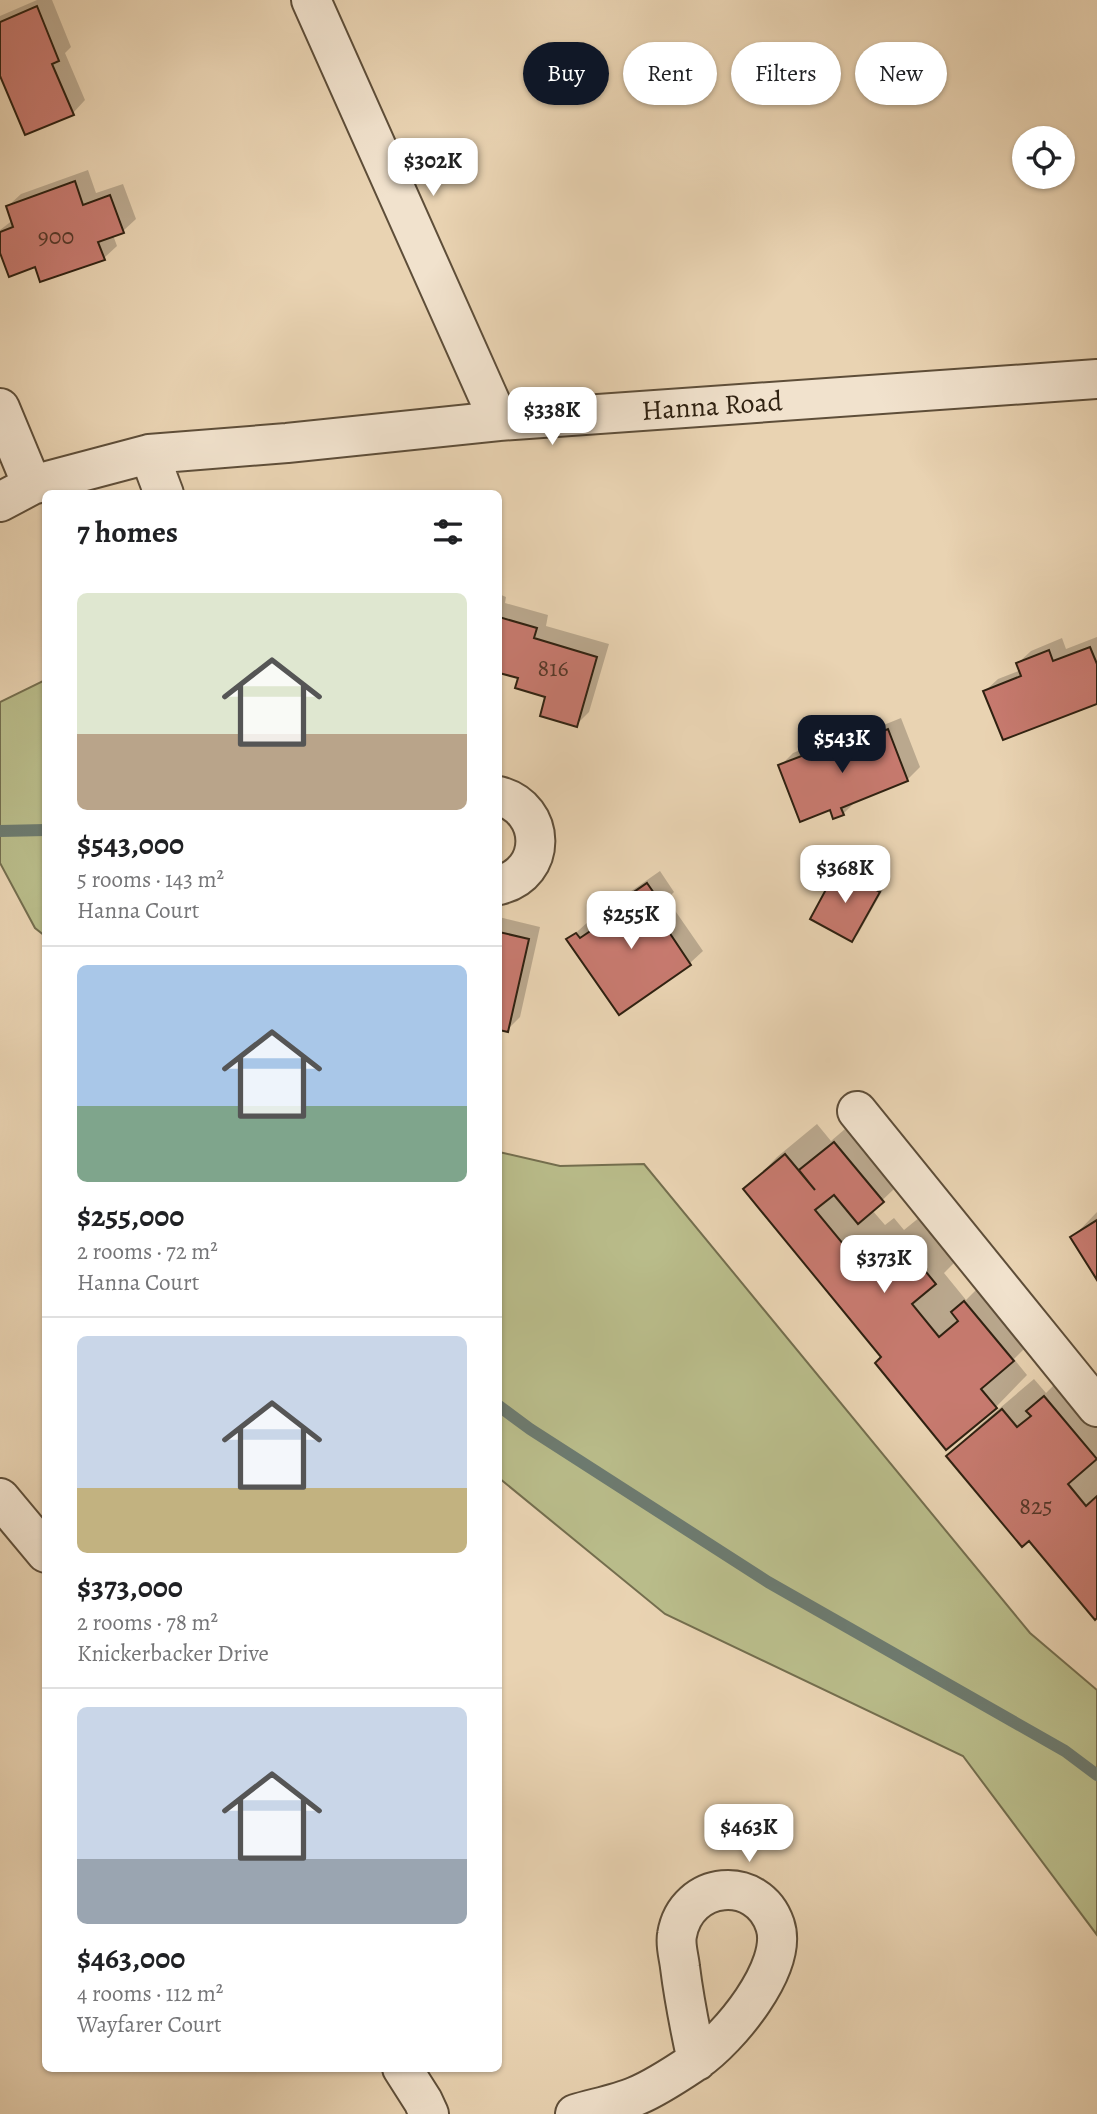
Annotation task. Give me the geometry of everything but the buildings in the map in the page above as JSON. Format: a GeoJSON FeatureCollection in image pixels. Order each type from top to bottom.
{"type":"FeatureCollection","features":[{"type":"Feature","properties":{"kind":"street"},"geometry":{"type":"LineString","coordinates":[[311,0],[499,421]]}},
{"type":"Feature","properties":{"kind":"street","name":"Hanna Road"},"geometry":{"type":"LineString","coordinates":[[16,494],[149,454],[499,421],[1097,379]]}},
{"type":"Feature","properties":{"kind":"street"},"geometry":{"type":"LineString","coordinates":[[0,408],[16,494]]}},
{"type":"Feature","properties":{"kind":"street"},"geometry":{"type":"LineString","coordinates":[[149,454],[162,490]]}},
{"type":"Feature","properties":{"kind":"street"},"geometry":{"type":"LineString","coordinates":[[502,797],[522,808],[531,820],[536,834],[530,863],[521,874],[502,884]]}},
{"type":"Feature","properties":{"kind":"street"},"geometry":{"type":"LineString","coordinates":[[857,1111],[1096,1405]]}},
{"type":"Feature","properties":{"kind":"street"},"geometry":{"type":"LineString","coordinates":[[0,1498],[42,1548]]}},
{"type":"Feature","properties":{"kind":"street"},"geometry":{"type":"LineString","coordinates":[[575,2114],[637,2096],[697,2061]]}},
{"type":"Feature","properties":{"kind":"street"},"geometry":{"type":"LineString","coordinates":[[405,2072],[424,2101],[429,2114]]}},
{"type":"Feature","properties":{"kind":"green space"},"geometry":{"type":"Polygon","coordinates":[[[42,681],[42,934],[35,928],[0,863],[0,702],[42,681]]]}},
{"type":"Feature","properties":{"kind":"green space"},"geometry":{"type":"Polygon","coordinates":[[[502,1153],[560,1166],[644,1164],[1030,1633],[1097,1690],[1097,1935],[963,1756],[665,1614],[502,1480],[502,1153]]]}},
{"type":"Feature","properties":{"kind":"waterway"},"geometry":{"type":"LineString","coordinates":[[0,831],[42,830]]}},
{"type":"Feature","properties":{"kind":"waterway"},"geometry":{"type":"LineString","coordinates":[[502,1408],[768,1582],[1065,1751],[1097,1775]]}}]}
